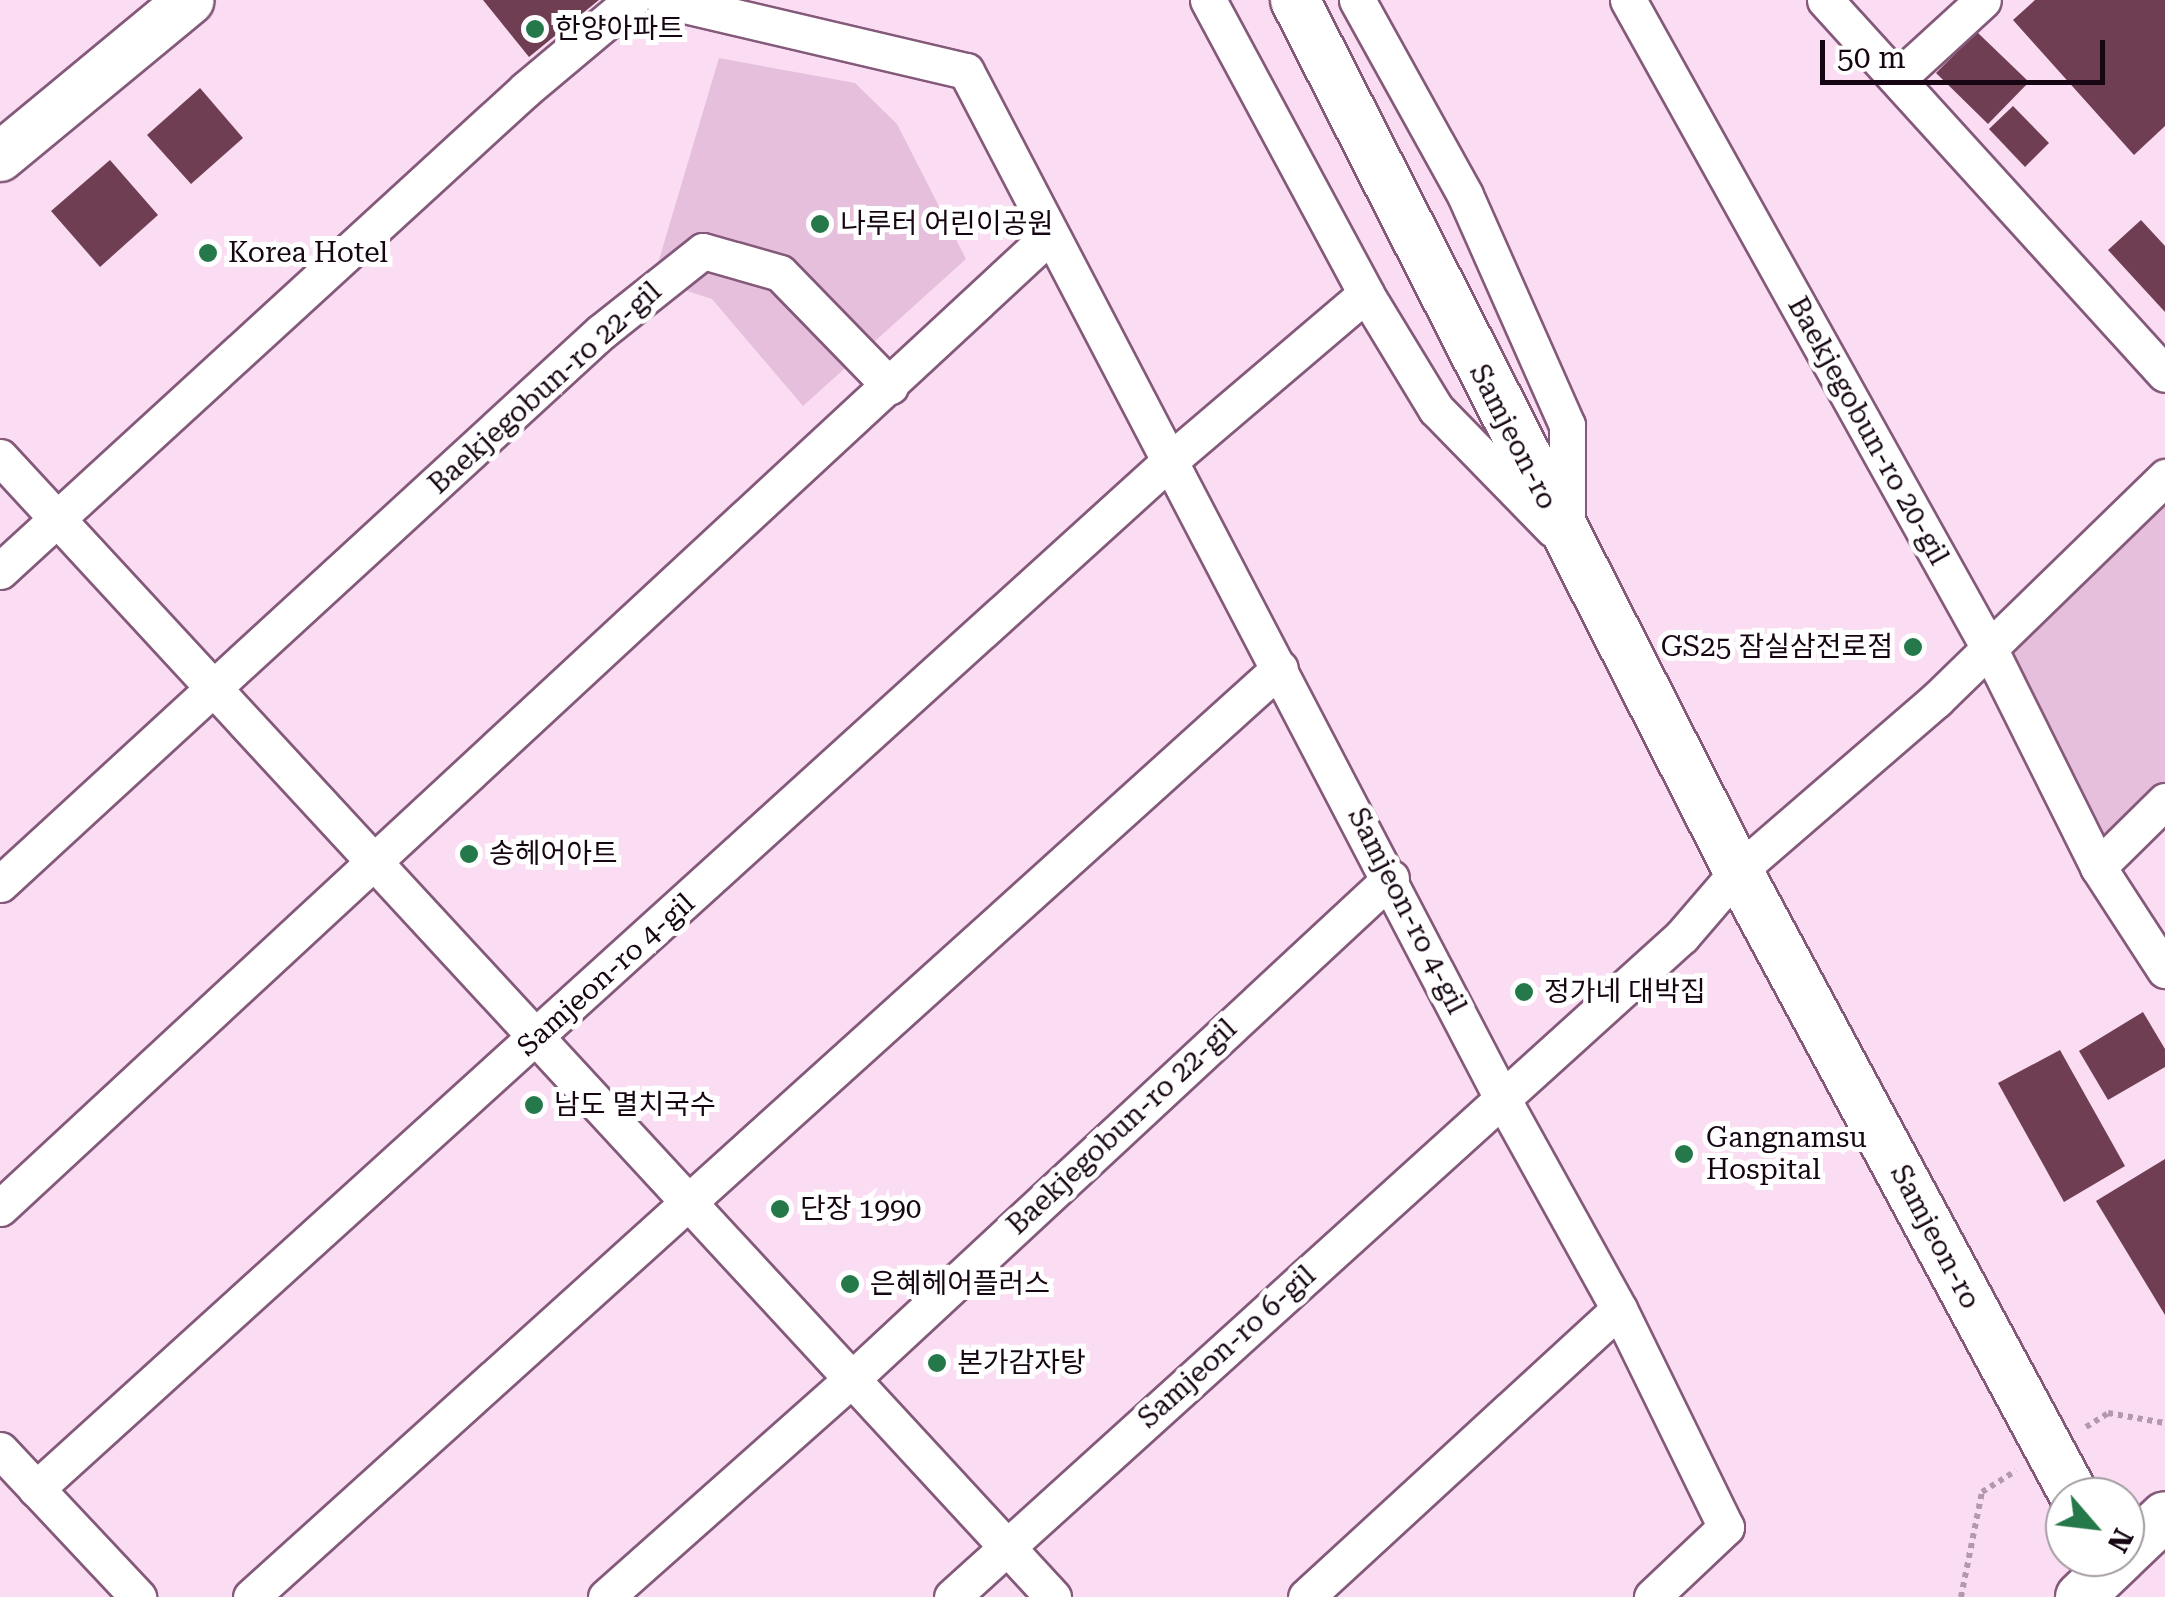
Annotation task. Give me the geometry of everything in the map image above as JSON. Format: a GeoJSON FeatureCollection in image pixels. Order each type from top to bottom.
{"type":"FeatureCollection","features":[{"type":"Feature","properties":{"kind":"main road"},"geometry":{"type":"LineString","coordinates":[[0,157],[190,0]]}},
{"type":"Feature","properties":{"kind":"main road","name":"Samjeon-ro"},"geometry":{"type":"LineString","coordinates":[[1295,0],[1568,544],[1738,871],[2063,1477]]}},
{"type":"Feature","properties":{"kind":"main road"},"geometry":{"type":"LineString","coordinates":[[2145,1537],[2165,1516]]}},
{"type":"Feature","properties":{"kind":"street"},"geometry":{"type":"LineString","coordinates":[[0,571],[526,89],[632,0]]}},
{"type":"Feature","properties":{"kind":"street"},"geometry":{"type":"LineString","coordinates":[[0,1208],[378,864],[1050,236],[966,71],[663,0]]}},
{"type":"Feature","properties":{"kind":"street"},"geometry":{"type":"LineString","coordinates":[[1208,0],[1366,294],[1436,408],[1568,544]]}},
{"type":"Feature","properties":{"kind":"street"},"geometry":{"type":"LineString","coordinates":[[1357,0],[1465,195],[1567,425],[1568,544]]}},
{"type":"Feature","properties":{"kind":"street"},"geometry":{"type":"LineString","coordinates":[[1825,0],[2165,374]]}},
{"type":"Feature","properties":{"kind":"street"},"geometry":{"type":"LineString","coordinates":[[1898,78],[1983,0]]}},
{"type":"Feature","properties":{"kind":"street","name":"Baekjegobun-ro 20-gil"},"geometry":{"type":"LineString","coordinates":[[1630,1],[1989,648],[2098,867],[2165,970]]}},
{"type":"Feature","properties":{"kind":"street","name":"Samjeon-ro 4-gil"},"geometry":{"type":"LineString","coordinates":[[1050,236],[1173,458],[1502,1098]]}},
{"type":"Feature","properties":{"kind":"street","name":"Baekjegobun-ro 22-gil"},"geometry":{"type":"LineString","coordinates":[[0,884],[601,332],[703,251],[780,273],[890,386]]}},
{"type":"Feature","properties":{"kind":"street","name":"Samjeon-ro 4-gil"},"geometry":{"type":"LineString","coordinates":[[36,1489],[1173,458],[1366,294]]}},
{"type":"Feature","properties":{"kind":"street"},"geometry":{"type":"LineString","coordinates":[[0,457],[540,1035],[1053,1597]]}},
{"type":"Feature","properties":{"kind":"street"},"geometry":{"type":"LineString","coordinates":[[1738,871],[1989,648],[2165,476]]}},
{"type":"Feature","properties":{"kind":"street"},"geometry":{"type":"LineString","coordinates":[[251,1597],[1280,668]]}},
{"type":"Feature","properties":{"kind":"street"},"geometry":{"type":"LineString","coordinates":[[2098,867],[2165,802]]}},
{"type":"Feature","properties":{"kind":"street","name":"Samjeon-ro 6-gil"},"geometry":{"type":"LineString","coordinates":[[952,1597],[1682,936],[1738,871]]}},
{"type":"Feature","properties":{"kind":"street","name":"Baekjegobun-ro 22-gil"},"geometry":{"type":"LineString","coordinates":[[606,1597],[854,1377],[1390,878]]}},
{"type":"Feature","properties":{"kind":"street"},"geometry":{"type":"LineString","coordinates":[[1502,1098],[1619,1309],[1726,1527],[1652,1597]]}},
{"type":"Feature","properties":{"kind":"street"},"geometry":{"type":"LineString","coordinates":[[1306,1597],[1619,1309]]}},
{"type":"Feature","properties":{"kind":"street"},"geometry":{"type":"LineString","coordinates":[[0,1450],[138,1597]]}},
{"type":"Feature","properties":{"kind":"shaded area"},"geometry":{"type":"Polygon","coordinates":[[[719,58],[855,83],[897,124],[966,259],[803,406],[712,299],[653,280],[719,58]]]}},
{"type":"Feature","properties":{"kind":"shaded area"},"geometry":{"type":"Polygon","coordinates":[[[2165,477],[2165,801],[2098,867],[1989,648],[2165,477]]]}},
{"type":"Feature","properties":{"kind":"building","name":"한양아파트"},"geometry":{"type":"Polygon","coordinates":[[[483,0],[599,0],[529,57],[483,0]]]}},
{"type":"Feature","properties":{"kind":"building"},"geometry":{"type":"Polygon","coordinates":[[[2035,0],[2165,0],[2165,126],[2134,155],[2013,20],[2035,0]]]}},
{"type":"Feature","properties":{"kind":"building"},"geometry":{"type":"Polygon","coordinates":[[[1977,32],[2029,82],[1988,124],[1936,73],[1977,32]]]}},
{"type":"Feature","properties":{"kind":"building"},"geometry":{"type":"Polygon","coordinates":[[[200,88],[243,138],[191,184],[147,135],[200,88]]]}},
{"type":"Feature","properties":{"kind":"building"},"geometry":{"type":"Polygon","coordinates":[[[2013,106],[2049,143],[2025,167],[1989,129],[2013,106]]]}},
{"type":"Feature","properties":{"kind":"building"},"geometry":{"type":"Polygon","coordinates":[[[110,160],[158,215],[100,267],[51,211],[110,160]]]}},
{"type":"Feature","properties":{"kind":"building"},"geometry":{"type":"Polygon","coordinates":[[[2141,220],[2165,246],[2165,312],[2108,250],[2141,220]]]}},
{"type":"Feature","properties":{"kind":"building"},"geometry":{"type":"Polygon","coordinates":[[[2143,1012],[2165,1049],[2165,1067],[2108,1100],[2079,1051],[2143,1012]]]}},
{"type":"Feature","properties":{"kind":"building"},"geometry":{"type":"Polygon","coordinates":[[[2060,1050],[2125,1166],[2064,1202],[1998,1083],[2060,1050]]]}},
{"type":"Feature","properties":{"kind":"building"},"geometry":{"type":"Polygon","coordinates":[[[2165,1159],[2165,1315],[2096,1201],[2165,1159]]]}},
{"type":"Feature","properties":{"kind":"place","name":"한양아파트"},"geometry":{"type":"Point","coordinates":[535,29]}},
{"type":"Feature","properties":{"kind":"place","name":"나루터 어린이공원"},"geometry":{"type":"Point","coordinates":[820,224]}},
{"type":"Feature","properties":{"kind":"place","name":"Korea Hotel"},"geometry":{"type":"Point","coordinates":[208,253]}},
{"type":"Feature","properties":{"kind":"place","name":"GS25 잠실삼전로점"},"geometry":{"type":"Point","coordinates":[1913,647]}},
{"type":"Feature","properties":{"kind":"place","name":"송헤어아트"},"geometry":{"type":"Point","coordinates":[469,854]}},
{"type":"Feature","properties":{"kind":"place","name":"정가네 대박집"},"geometry":{"type":"Point","coordinates":[1524,992]}},
{"type":"Feature","properties":{"kind":"place","name":"남도 멸치국수"},"geometry":{"type":"Point","coordinates":[534,1105]}},
{"type":"Feature","properties":{"kind":"place","name":"Gangnamsu Hospital"},"geometry":{"type":"Point","coordinates":[1684,1154]}},
{"type":"Feature","properties":{"kind":"place","name":"단장 1990"},"geometry":{"type":"Point","coordinates":[780,1209]}},
{"type":"Feature","properties":{"kind":"place","name":"은혜헤어플러스"},"geometry":{"type":"Point","coordinates":[850,1284]}},
{"type":"Feature","properties":{"kind":"place","name":"본가감자탕"},"geometry":{"type":"Point","coordinates":[937,1363]}}]}
